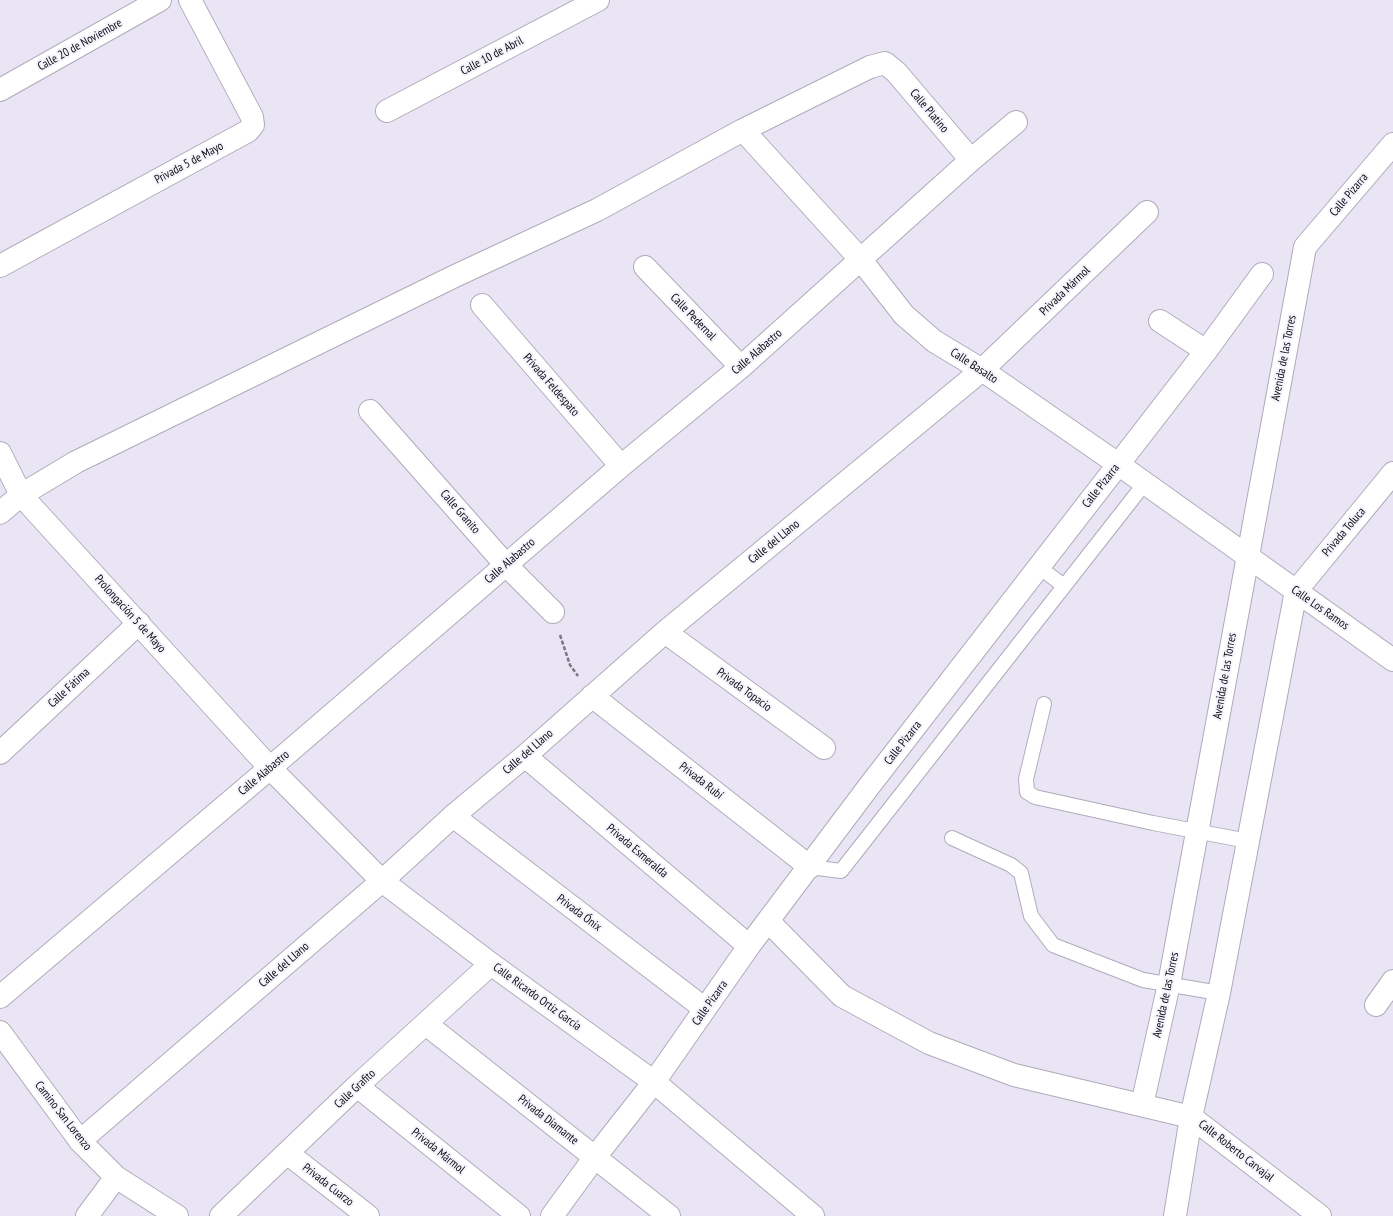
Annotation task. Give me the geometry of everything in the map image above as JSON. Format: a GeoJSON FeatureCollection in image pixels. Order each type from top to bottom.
{"type":"FeatureCollection","features":[{"type":"Feature","properties":{"kind":"street","name":"Calle 20 de Noviembre"},"geometry":{"type":"LineString","coordinates":[[0,90],[160,0]]}},
{"type":"Feature","properties":{"kind":"street","name":"Privada 5 de Mayo"},"geometry":{"type":"LineString","coordinates":[[0,266],[248,131],[252,124],[252,117],[190,0]]}},
{"type":"Feature","properties":{"kind":"street","name":"Calle 10 de Abril"},"geometry":{"type":"LineString","coordinates":[[387,111],[598,0]]}},
{"type":"Feature","properties":{"kind":"street","name":"Calle Platino"},"geometry":{"type":"LineString","coordinates":[[743,130],[870,67],[885,63],[896,72],[971,160]]}},
{"type":"Feature","properties":{"kind":"street","name":"Calle Alabastro"},"geometry":{"type":"LineString","coordinates":[[0,997],[270,768],[620,466],[741,367],[971,160],[1016,122]]}},
{"type":"Feature","properties":{"kind":"street","name":"Calle Basalto"},"geometry":{"type":"LineString","coordinates":[[743,130],[861,260],[904,315],[934,341],[982,370],[1247,556]]}},
{"type":"Feature","properties":{"kind":"street"},"geometry":{"type":"LineString","coordinates":[[0,512],[21,495],[76,462],[455,276],[597,210],[743,130]]}},
{"type":"Feature","properties":{"kind":"street","name":"Calle Pizarra"},"geometry":{"type":"LineString","coordinates":[[1305,247],[1393,144]]}},
{"type":"Feature","properties":{"kind":"street","name":"Privada Mármol"},"geometry":{"type":"LineString","coordinates":[[982,370],[1147,212]]}},
{"type":"Feature","properties":{"kind":"street","name":"Avenida de las Torres"},"geometry":{"type":"LineString","coordinates":[[1142,1104],[1169,984],[1305,247]]}},
{"type":"Feature","properties":{"kind":"street","name":"Calle Pedernal"},"geometry":{"type":"LineString","coordinates":[[645,267],[741,367]]}},
{"type":"Feature","properties":{"kind":"street","name":"Calle Pizarra"},"geometry":{"type":"LineString","coordinates":[[552,1216],[595,1157],[654,1082],[749,946],[810,867],[870,785],[1206,351],[1262,274]]}},
{"type":"Feature","properties":{"kind":"street","name":"Privada Feldespato"},"geometry":{"type":"LineString","coordinates":[[482,305],[620,466]]}},
{"type":"Feature","properties":{"kind":"street"},"geometry":{"type":"LineString","coordinates":[[1160,321],[1206,351]]}},
{"type":"Feature","properties":{"kind":"street","name":"Calle del Llano"},"geometry":{"type":"LineString","coordinates":[[80,1141],[382,881],[453,816],[525,756],[665,632],[982,370]]}},
{"type":"Feature","properties":{"kind":"street","name":"Calle Granito"},"geometry":{"type":"LineString","coordinates":[[370,411],[506,565],[553,612]]}},
{"type":"Feature","properties":{"kind":"street","name":"Prolongación 5 de Mayo"},"geometry":{"type":"LineString","coordinates":[[0,453],[21,495],[270,768]]}},
{"type":"Feature","properties":{"kind":"street","name":"Privada Toluca"},"geometry":{"type":"LineString","coordinates":[[1296,591],[1393,473]]}},
{"type":"Feature","properties":{"kind":"street","name":"Calle Los Ramos"},"geometry":{"type":"LineString","coordinates":[[1247,556],[1393,660]]}},
{"type":"Feature","properties":{"kind":"street"},"geometry":{"type":"LineString","coordinates":[[1175,1216],[1192,1117],[1219,994],[1296,591]]}},
{"type":"Feature","properties":{"kind":"street","name":"Calle Fátima"},"geometry":{"type":"LineString","coordinates":[[0,753],[139,623]]}},
{"type":"Feature","properties":{"kind":"street","name":"Privada Topacio"},"geometry":{"type":"LineString","coordinates":[[665,632],[824,748]]}},
{"type":"Feature","properties":{"kind":"street","name":"Privada Rubí"},"geometry":{"type":"LineString","coordinates":[[592,696],[810,867]]}},
{"type":"Feature","properties":{"kind":"street","name":"Privada Esmeralda"},"geometry":{"type":"LineString","coordinates":[[525,756],[749,946]]}},
{"type":"Feature","properties":{"kind":"street","name":"Calle Ricardo Ortiz García"},"geometry":{"type":"LineString","coordinates":[[270,768],[382,881],[491,964],[654,1082],[813,1216]]}},
{"type":"Feature","properties":{"kind":"street","name":"Privada Ónix"},"geometry":{"type":"LineString","coordinates":[[453,816],[705,1009]]}},
{"type":"Feature","properties":{"kind":"street","name":"Calle Roberto Carvajal"},"geometry":{"type":"LineString","coordinates":[[768,921],[842,996],[929,1043],[1014,1074],[1192,1117],[1320,1216]]}},
{"type":"Feature","properties":{"kind":"street","name":"Calle Grafito"},"geometry":{"type":"LineString","coordinates":[[220,1216],[357,1086],[491,964]]}},
{"type":"Feature","properties":{"kind":"street"},"geometry":{"type":"LineString","coordinates":[[1376,1005],[1393,981]]}},
{"type":"Feature","properties":{"kind":"street","name":"Privada Diamante"},"geometry":{"type":"LineString","coordinates":[[426,1024],[669,1216]]}},
{"type":"Feature","properties":{"kind":"street","name":"Camino San Lorenzo"},"geometry":{"type":"LineString","coordinates":[[0,1032],[80,1141],[116,1177],[177,1216]]}},
{"type":"Feature","properties":{"kind":"street","name":"Privada Mármol"},"geometry":{"type":"LineString","coordinates":[[357,1086],[519,1216]]}},
{"type":"Feature","properties":{"kind":"street","name":"Privada Cuarzo"},"geometry":{"type":"LineString","coordinates":[[287,1153],[368,1216]]}},
{"type":"Feature","properties":{"kind":"street"},"geometry":{"type":"LineString","coordinates":[[87,1216],[116,1177]]}},
{"type":"Feature","properties":{"kind":"lane"},"geometry":{"type":"LineString","coordinates":[[810,867],[841,871],[1144,483]]}},
{"type":"Feature","properties":{"kind":"lane"},"geometry":{"type":"LineString","coordinates":[[1039,567],[1064,586]]}},
{"type":"Feature","properties":{"kind":"lane"},"geometry":{"type":"LineString","coordinates":[[1044,704],[1026,779],[1027,792],[1035,797],[1197,832],[1248,841]]}},
{"type":"Feature","properties":{"kind":"lane"},"geometry":{"type":"LineString","coordinates":[[952,838],[1010,865],[1021,873],[1031,916],[1053,945],[1143,980],[1219,994]]}},
{"type":"Feature","properties":{"kind":"path"},"geometry":{"type":"LineString","coordinates":[[553,612],[570,665],[592,696]]}}]}
